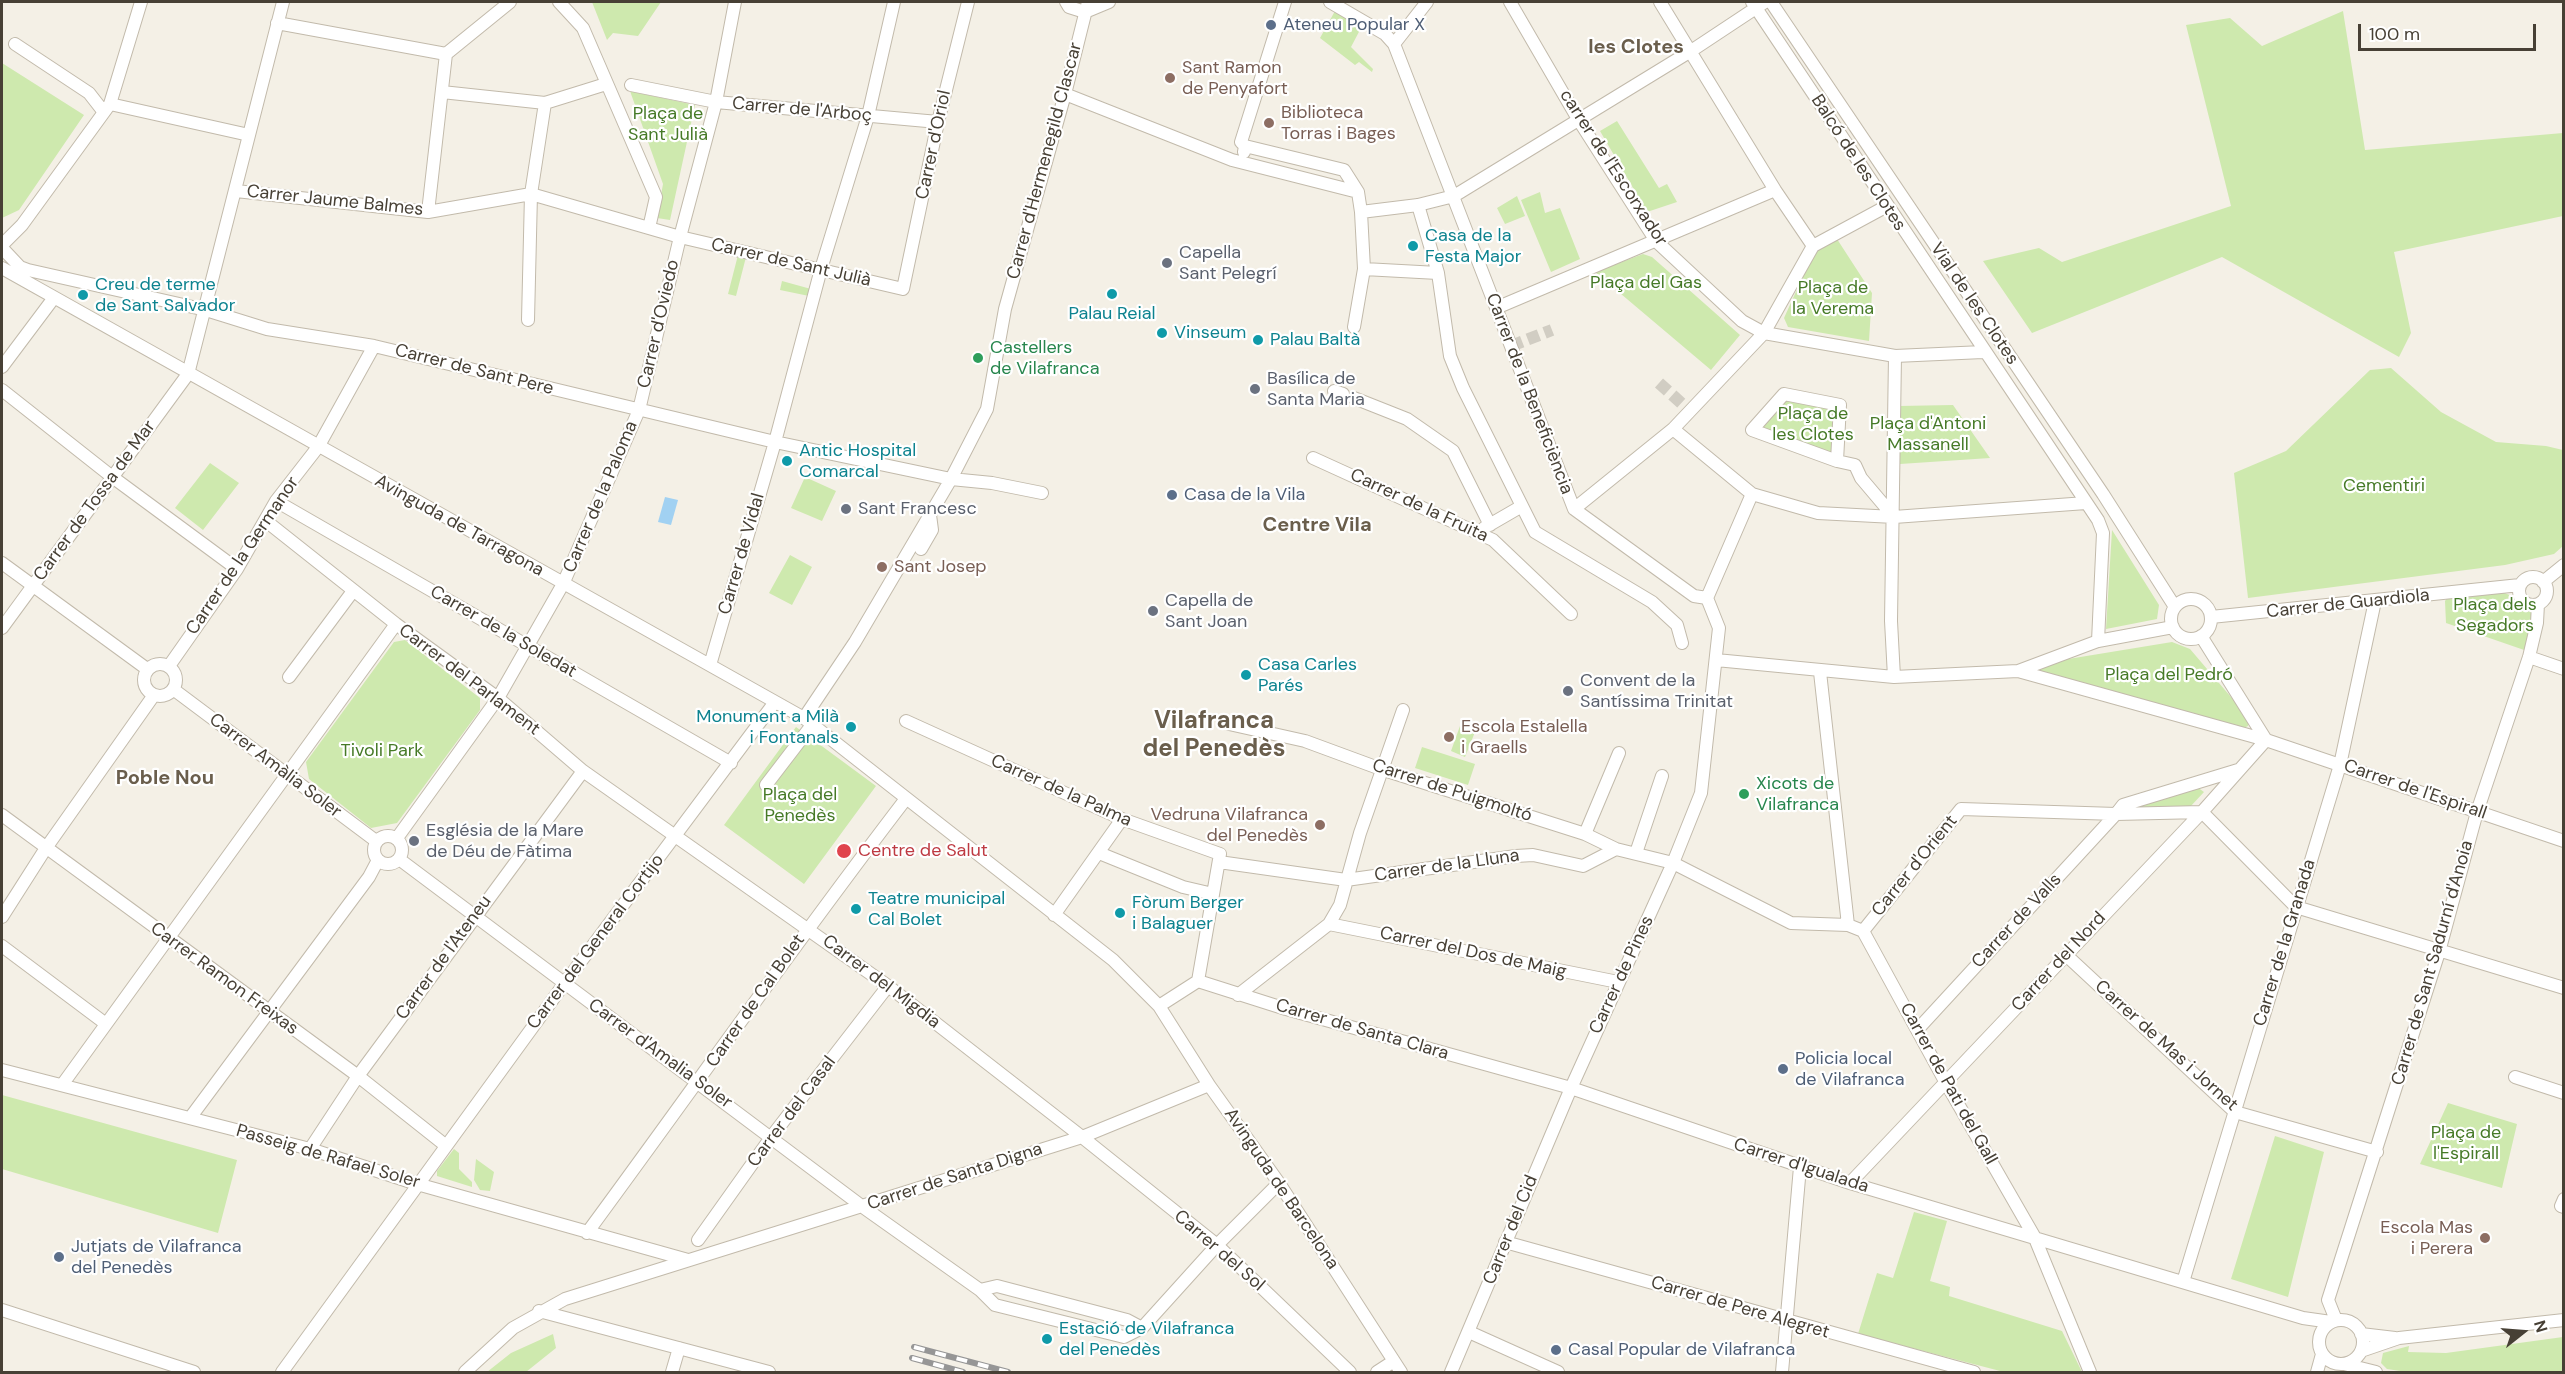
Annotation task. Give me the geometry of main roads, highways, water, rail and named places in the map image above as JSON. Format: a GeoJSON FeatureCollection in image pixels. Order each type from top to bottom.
{"type":"FeatureCollection","features":[{"type":"Feature","properties":{"kind":"water"},"geometry":{"type":"Polygon","coordinates":[[[665,497],[678,500],[671,525],[658,522],[665,497]]]}},
{"type":"Feature","properties":{"kind":"tunnel"},"geometry":{"type":"LineString","coordinates":[[1511,346],[1552,330]]}},
{"type":"Feature","properties":{"kind":"tunnel"},"geometry":{"type":"LineString","coordinates":[[1659,383],[1690,411]]}},
{"type":"Feature","properties":{"kind":"railway"},"geometry":{"type":"LineString","coordinates":[[914,1347],[1008,1372]]}},
{"type":"Feature","properties":{"kind":"railway"},"geometry":{"type":"LineString","coordinates":[[912,1358],[963,1372]]}},
{"type":"Feature","properties":{"kind":"place","name":"Ateneu Popular X"},"geometry":{"type":"Point","coordinates":[1271,25]}},
{"type":"Feature","properties":{"kind":"place","name":"Sant Ramon de Penyafort"},"geometry":{"type":"Point","coordinates":[1170,78]}},
{"type":"Feature","properties":{"kind":"place","name":"Biblioteca Torras i Bages"},"geometry":{"type":"Point","coordinates":[1269,123]}},
{"type":"Feature","properties":{"kind":"place","name":"Casa de la Festa Major"},"geometry":{"type":"Point","coordinates":[1413,246]}},
{"type":"Feature","properties":{"kind":"place","name":"Capella Sant Pelegrí"},"geometry":{"type":"Point","coordinates":[1167,263]}},
{"type":"Feature","properties":{"kind":"place","name":"Palau Reial"},"geometry":{"type":"Point","coordinates":[1112,294]}},
{"type":"Feature","properties":{"kind":"place","name":"Creu de terme de Sant Salvador"},"geometry":{"type":"Point","coordinates":[83,295]}},
{"type":"Feature","properties":{"kind":"place","name":"Vinseum"},"geometry":{"type":"Point","coordinates":[1162,333]}},
{"type":"Feature","properties":{"kind":"place","name":"Palau Baltà"},"geometry":{"type":"Point","coordinates":[1258,340]}},
{"type":"Feature","properties":{"kind":"place","name":"Castellers de Vilafranca"},"geometry":{"type":"Point","coordinates":[978,358]}},
{"type":"Feature","properties":{"kind":"place","name":"Basílica de Santa Maria"},"geometry":{"type":"Point","coordinates":[1255,389]}},
{"type":"Feature","properties":{"kind":"place","name":"Antic Hospital Comarcal"},"geometry":{"type":"Point","coordinates":[787,461]}},
{"type":"Feature","properties":{"kind":"place","name":"Casa de la Vila"},"geometry":{"type":"Point","coordinates":[1172,495]}},
{"type":"Feature","properties":{"kind":"place","name":"Sant Francesc"},"geometry":{"type":"Point","coordinates":[846,509]}},
{"type":"Feature","properties":{"kind":"place","name":"Sant Josep"},"geometry":{"type":"Point","coordinates":[882,567]}},
{"type":"Feature","properties":{"kind":"place","name":"Capella de Sant Joan"},"geometry":{"type":"Point","coordinates":[1153,611]}},
{"type":"Feature","properties":{"kind":"place","name":"Casa Carles Parés"},"geometry":{"type":"Point","coordinates":[1246,675]}},
{"type":"Feature","properties":{"kind":"place","name":"Convent de la Santíssima Trinitat"},"geometry":{"type":"Point","coordinates":[1568,691]}},
{"type":"Feature","properties":{"kind":"place","name":"Monument a Milà i Fontanals"},"geometry":{"type":"Point","coordinates":[851,727]}},
{"type":"Feature","properties":{"kind":"place","name":"Escola Estalella i Graells"},"geometry":{"type":"Point","coordinates":[1449,737]}},
{"type":"Feature","properties":{"kind":"place","name":"Xicots de Vilafranca"},"geometry":{"type":"Point","coordinates":[1744,794]}},
{"type":"Feature","properties":{"kind":"place","name":"Vedruna Vilafranca del Penedès"},"geometry":{"type":"Point","coordinates":[1320,825]}},
{"type":"Feature","properties":{"kind":"place","name":"Església de la Mare de Déu de Fàtima"},"geometry":{"type":"Point","coordinates":[414,841]}},
{"type":"Feature","properties":{"kind":"place","name":"Centre de Salut"},"geometry":{"type":"Point","coordinates":[844,851]}},
{"type":"Feature","properties":{"kind":"place","name":"Teatre municipal Cal Bolet"},"geometry":{"type":"Point","coordinates":[856,909]}},
{"type":"Feature","properties":{"kind":"place","name":"Fòrum Berger i Balaguer"},"geometry":{"type":"Point","coordinates":[1120,913]}},
{"type":"Feature","properties":{"kind":"place","name":"Policia local de Vilafranca"},"geometry":{"type":"Point","coordinates":[1783,1069]}},
{"type":"Feature","properties":{"kind":"place","name":"Escola Mas i Perera"},"geometry":{"type":"Point","coordinates":[2485,1238]}},
{"type":"Feature","properties":{"kind":"place","name":"Jutjats de Vilafranca del Penedès"},"geometry":{"type":"Point","coordinates":[59,1257]}},
{"type":"Feature","properties":{"kind":"place","name":"Estació de Vilafranca del Penedès"},"geometry":{"type":"Point","coordinates":[1047,1339]}},
{"type":"Feature","properties":{"kind":"place","name":"Casal Popular de Vilafranca"},"geometry":{"type":"Point","coordinates":[1556,1350]}},
{"type":"Feature","properties":{"kind":"district","name":"les Clotes"},"geometry":{"type":"Point","coordinates":[1636,48]}},
{"type":"Feature","properties":{"kind":"district","name":"Centre Vila"},"geometry":{"type":"Point","coordinates":[1317,526]}},
{"type":"Feature","properties":{"kind":"district","name":"Vilafranca del Penedès"},"geometry":{"type":"Point","coordinates":[1214,736]}},
{"type":"Feature","properties":{"kind":"district","name":"Poble Nou"},"geometry":{"type":"Point","coordinates":[165,779]}},
{"type":"Feature","properties":{"kind":"park label","name":"Plaça de Sant Julià"},"geometry":{"type":"Point","coordinates":[668,124]}},
{"type":"Feature","properties":{"kind":"park label","name":"Plaça del Gas"},"geometry":{"type":"Point","coordinates":[1646,283]}},
{"type":"Feature","properties":{"kind":"park label","name":"Plaça de la Verema"},"geometry":{"type":"Point","coordinates":[1833,298]}},
{"type":"Feature","properties":{"kind":"park label","name":"Plaça de les Clotes"},"geometry":{"type":"Point","coordinates":[1813,424]}},
{"type":"Feature","properties":{"kind":"park label","name":"Plaça d'Antoni Massanell"},"geometry":{"type":"Point","coordinates":[1928,434]}},
{"type":"Feature","properties":{"kind":"park label","name":"Cementiri"},"geometry":{"type":"Point","coordinates":[2384,486]}},
{"type":"Feature","properties":{"kind":"park label","name":"Plaça dels Segadors"},"geometry":{"type":"Point","coordinates":[2495,615]}},
{"type":"Feature","properties":{"kind":"park label","name":"Plaça del Pedró"},"geometry":{"type":"Point","coordinates":[2169,675]}},
{"type":"Feature","properties":{"kind":"park label","name":"Tivoli Park"},"geometry":{"type":"Point","coordinates":[382,751]}},
{"type":"Feature","properties":{"kind":"park label","name":"Plaça del Penedès"},"geometry":{"type":"Point","coordinates":[800,805]}},
{"type":"Feature","properties":{"kind":"park label","name":"Plaça de l'Espirall"},"geometry":{"type":"Point","coordinates":[2466,1143]}}]}
